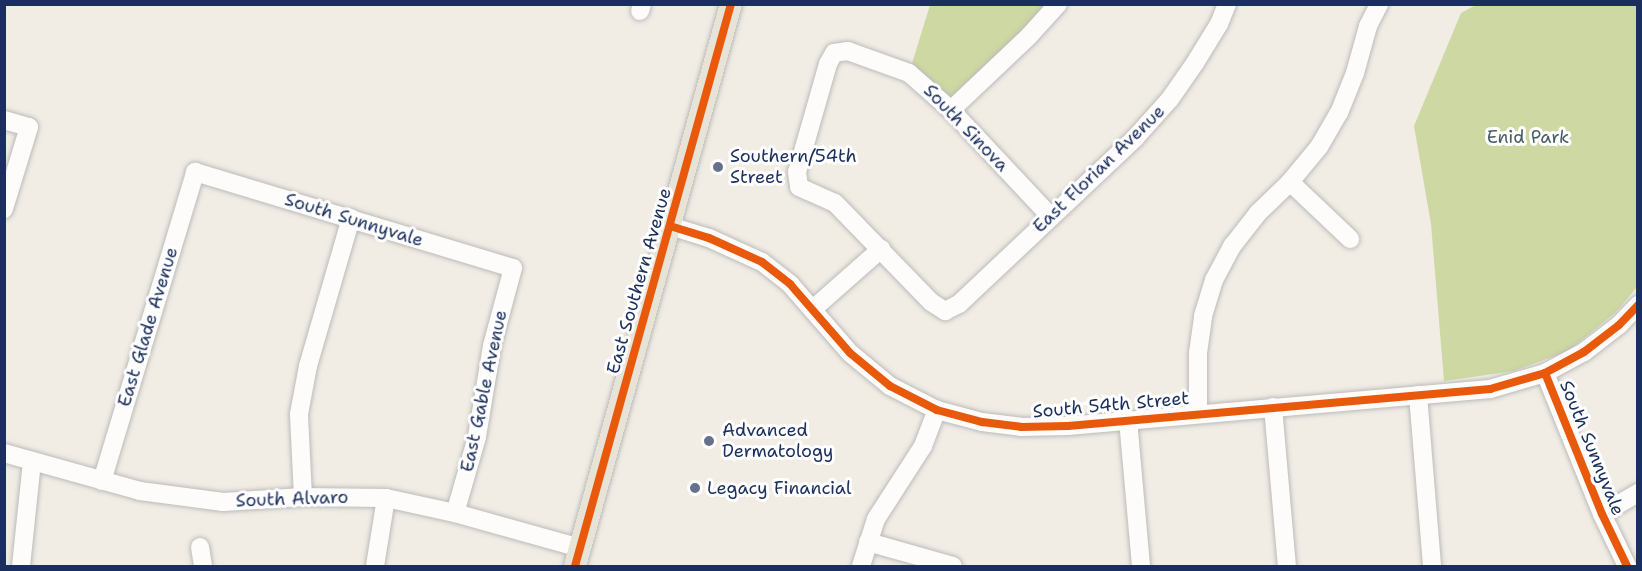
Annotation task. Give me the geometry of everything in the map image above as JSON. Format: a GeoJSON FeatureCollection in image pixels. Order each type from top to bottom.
{"type":"FeatureCollection","features":[{"type":"Feature","properties":{"kind":"main road","name":"East Southern Avenue"},"geometry":{"type":"LineString","coordinates":[[577,557],[731,4]]}},
{"type":"Feature","properties":{"kind":"street"},"geometry":{"type":"LineString","coordinates":[[951,110],[1029,36],[1058,4]]}},
{"type":"Feature","properties":{"kind":"street","name":"East Florian Avenue"},"geometry":{"type":"LineString","coordinates":[[881,249],[931,302],[945,310],[958,304],[1135,138],[1170,99],[1219,24],[1227,4]]}},
{"type":"Feature","properties":{"kind":"street"},"geometry":{"type":"LineString","coordinates":[[1198,413],[1198,352],[1203,316],[1214,280],[1233,245],[1258,213],[1290,183],[1319,147],[1339,113],[1355,73],[1368,26],[1379,4]]}},
{"type":"Feature","properties":{"kind":"street","name":"South Sinova"},"geometry":{"type":"LineString","coordinates":[[881,249],[835,203],[799,187],[797,172],[828,64],[834,53],[848,51],[909,73],[951,110],[1051,217]]}},
{"type":"Feature","properties":{"kind":"street"},"geometry":{"type":"LineString","coordinates":[[4,120],[28,127],[4,209]]}},
{"type":"Feature","properties":{"kind":"street","name":"South Sunnyvale"},"geometry":{"type":"LineString","coordinates":[[195,172],[513,268]]}},
{"type":"Feature","properties":{"kind":"street","name":"East Glade Avenue"},"geometry":{"type":"LineString","coordinates":[[102,482],[195,172]]}},
{"type":"Feature","properties":{"kind":"street"},"geometry":{"type":"LineString","coordinates":[[1290,183],[1350,239]]}},
{"type":"Feature","properties":{"kind":"street"},"geometry":{"type":"LineString","coordinates":[[303,497],[299,414],[308,366],[351,218]]}},
{"type":"Feature","properties":{"kind":"street","name":"South 54th Street"},"geometry":{"type":"LineString","coordinates":[[669,226],[709,237],[762,262],[790,284],[850,353],[890,386],[937,410],[982,422],[1021,427],[1068,426],[1490,389],[1545,373],[1584,352],[1619,325],[1638,305]]}},
{"type":"Feature","properties":{"kind":"street"},"geometry":{"type":"LineString","coordinates":[[813,309],[881,249]]}},
{"type":"Feature","properties":{"kind":"street","name":"East Gable Avenue"},"geometry":{"type":"LineString","coordinates":[[456,513],[477,437],[492,346],[513,268]]}},
{"type":"Feature","properties":{"kind":"street","name":"South Sunnyvale"},"geometry":{"type":"LineString","coordinates":[[1545,373],[1602,514],[1627,567]]}},
{"type":"Feature","properties":{"kind":"street"},"geometry":{"type":"LineString","coordinates":[[1418,395],[1432,567]]}},
{"type":"Feature","properties":{"kind":"street"},"geometry":{"type":"LineString","coordinates":[[1273,407],[1287,567]]}},
{"type":"Feature","properties":{"kind":"street"},"geometry":{"type":"LineString","coordinates":[[861,567],[868,542],[888,496],[922,446],[937,410]]}},
{"type":"Feature","properties":{"kind":"street"},"geometry":{"type":"LineString","coordinates":[[1128,420],[1141,567]]}},
{"type":"Feature","properties":{"kind":"street","name":"South Alvaro"},"geometry":{"type":"LineString","coordinates":[[4,453],[140,491],[223,502],[303,497],[386,498],[456,513],[577,557]]}},
{"type":"Feature","properties":{"kind":"street"},"geometry":{"type":"LineString","coordinates":[[21,567],[32,462]]}},
{"type":"Feature","properties":{"kind":"street"},"geometry":{"type":"LineString","coordinates":[[1602,514],[1638,493]]}},
{"type":"Feature","properties":{"kind":"street"},"geometry":{"type":"LineString","coordinates":[[375,567],[386,498]]}},
{"type":"Feature","properties":{"kind":"street"},"geometry":{"type":"LineString","coordinates":[[868,542],[953,567]]}},
{"type":"Feature","properties":{"kind":"street"},"geometry":{"type":"LineString","coordinates":[[200,547],[202,567]]}},
{"type":"Feature","properties":{"kind":"green space"},"geometry":{"type":"Polygon","coordinates":[[[930,5],[1058,5],[951,110],[909,73],[930,5]]]}},
{"type":"Feature","properties":{"kind":"green space","name":"Enid Park"},"geometry":{"type":"Polygon","coordinates":[[[1476,5],[1637,5],[1637,287],[1616,312],[1568,351],[1514,371],[1444,381],[1431,224],[1414,126],[1461,13],[1476,5]]]}},
{"type":"Feature","properties":{"kind":"cycle path"},"geometry":{"type":"LineString","coordinates":[[575,566],[731,4]]}},
{"type":"Feature","properties":{"kind":"cycle path"},"geometry":{"type":"LineString","coordinates":[[670,226],[709,238],[762,262],[790,284],[850,353],[890,386],[937,410],[982,422],[1021,427],[1068,426],[1490,389],[1545,373],[1584,352],[1619,325],[1638,305]]}},
{"type":"Feature","properties":{"kind":"cycle path"},"geometry":{"type":"LineString","coordinates":[[1545,373],[1602,514],[1627,566]]}},
{"type":"Feature","properties":{"kind":"place","name":"Southern/54th Street"},"geometry":{"type":"Point","coordinates":[718,167]}},
{"type":"Feature","properties":{"kind":"place","name":"Advanced Dermatology"},"geometry":{"type":"Point","coordinates":[709,441]}},
{"type":"Feature","properties":{"kind":"place","name":"Legacy Financial"},"geometry":{"type":"Point","coordinates":[695,488]}}]}
